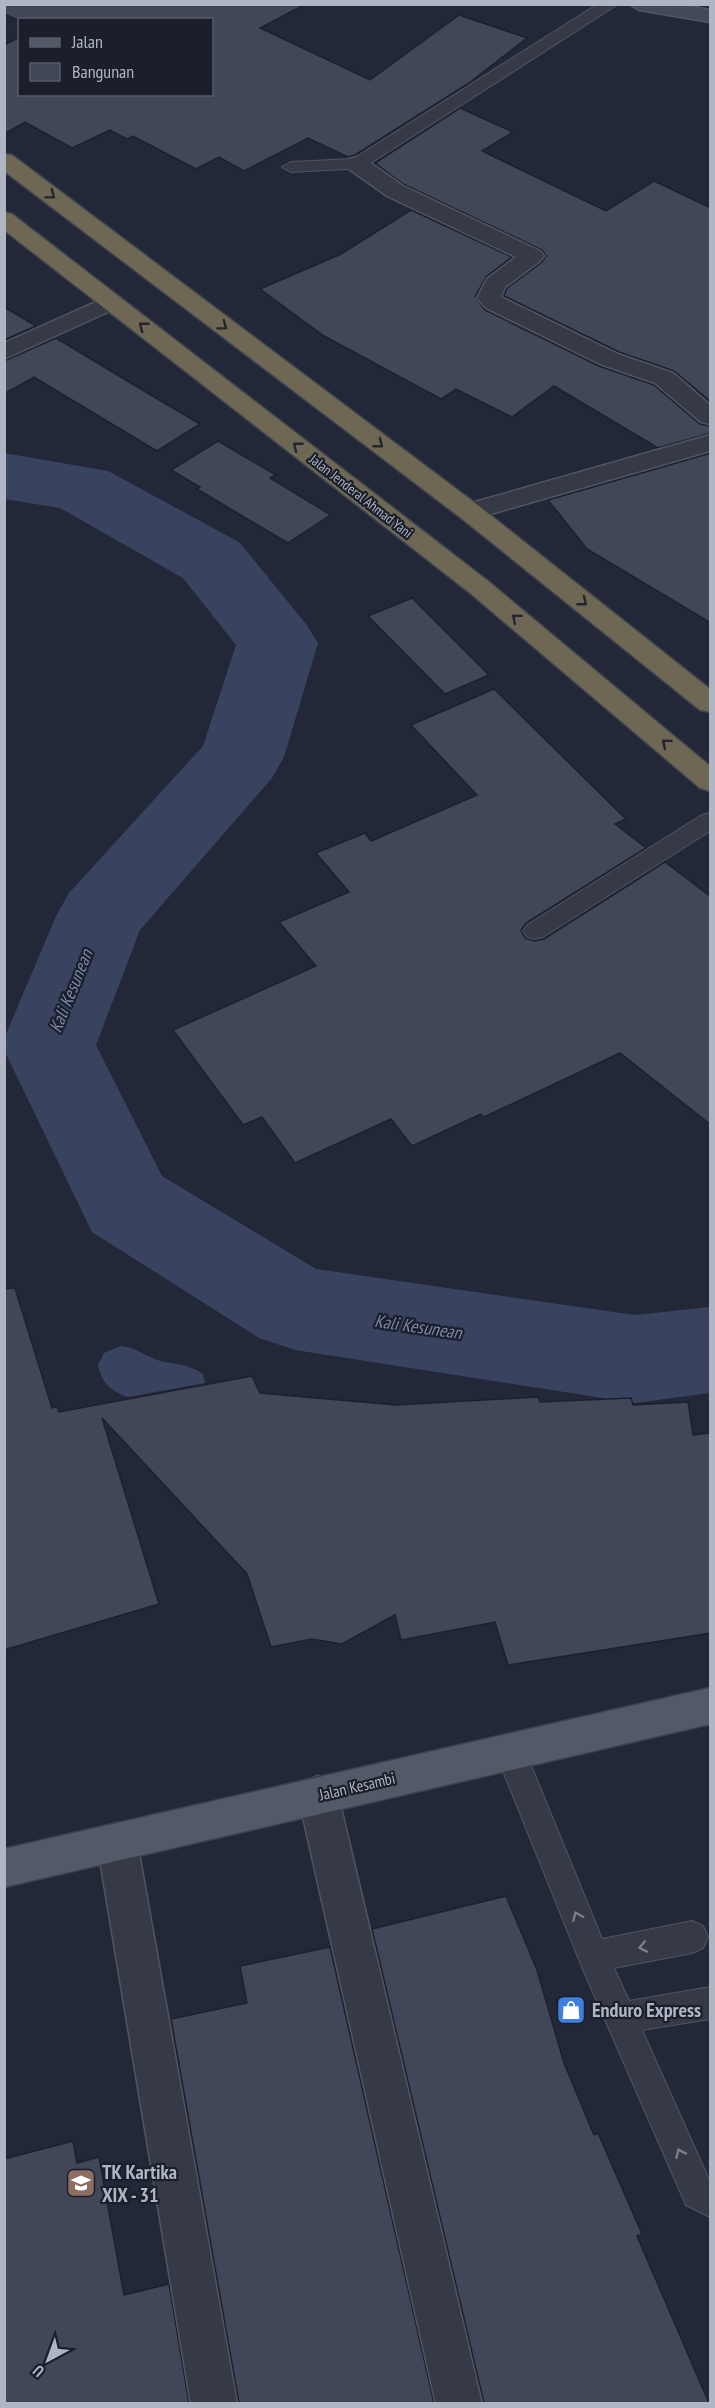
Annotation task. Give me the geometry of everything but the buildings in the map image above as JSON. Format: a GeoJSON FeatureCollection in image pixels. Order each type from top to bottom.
{"type":"FeatureCollection","features":[{"type":"Feature","properties":{"kind":"highway"},"geometry":{"type":"LineString","coordinates":[[4,160],[470,512],[711,703]]}},
{"type":"Feature","properties":{"kind":"highway","name":"Jalan Jenderal Ahmad Yani"},"geometry":{"type":"LineString","coordinates":[[4,219],[479,587],[711,781]]}},
{"type":"Feature","properties":{"kind":"main road","name":"Jalan Kesambi"},"geometry":{"type":"LineString","coordinates":[[4,1868],[711,1706]]}},
{"type":"Feature","properties":{"kind":"street"},"geometry":{"type":"LineString","coordinates":[[639,4],[711,16]]}},
{"type":"Feature","properties":{"kind":"street"},"geometry":{"type":"LineString","coordinates":[[357,164],[395,191],[532,256],[495,284],[489,298],[494,303],[609,359],[664,378],[711,417]]}},
{"type":"Feature","properties":{"kind":"street"},"geometry":{"type":"LineString","coordinates":[[4,352],[111,302]]}},
{"type":"Feature","properties":{"kind":"street"},"geometry":{"type":"LineString","coordinates":[[470,512],[711,444]]}},
{"type":"Feature","properties":{"kind":"street"},"geometry":{"type":"LineString","coordinates":[[318,1795],[459,2403]]}},
{"type":"Feature","properties":{"kind":"street"},"geometry":{"type":"LineString","coordinates":[[117,1842],[214,2403]]}},
{"type":"Feature","properties":{"kind":"lane"},"geometry":{"type":"LineString","coordinates":[[291,167],[357,164],[610,4]]}},
{"type":"Feature","properties":{"kind":"lane"},"geometry":{"type":"LineString","coordinates":[[535,931],[711,821]]}},
{"type":"Feature","properties":{"kind":"lane"},"geometry":{"type":"LineString","coordinates":[[510,1751],[593,1956],[689,2174],[698,2193],[711,2200]]}},
{"type":"Feature","properties":{"kind":"lane"},"geometry":{"type":"LineString","coordinates":[[593,1956],[692,1937]]}},
{"type":"Feature","properties":{"kind":"lane"},"geometry":{"type":"LineString","coordinates":[[621,2018],[710,2003]]}},
{"type":"Feature","properties":{"kind":"water"},"geometry":{"type":"Polygon","coordinates":[[[120,1346],[157,1360],[192,1368],[203,1374],[205,1383],[128,1397],[122,1395],[105,1381],[98,1365],[104,1353],[120,1346]]]}},
{"type":"Feature","properties":{"kind":"waterway","name":"Kali Kesunean"},"geometry":{"type":"LineString","coordinates":[[4,476],[81,488],[211,560],[277,643],[242,757],[101,916],[49,1045],[127,1204],[295,1308],[635,1359],[710,1350]]}},
{"type":"Feature","properties":{"kind":"place","name":"Enduro Express"},"geometry":{"type":"Point","coordinates":[571,2010]}},
{"type":"Feature","properties":{"kind":"place","name":"TK Kartika XIX - 31"},"geometry":{"type":"Point","coordinates":[81,2183]}}]}
